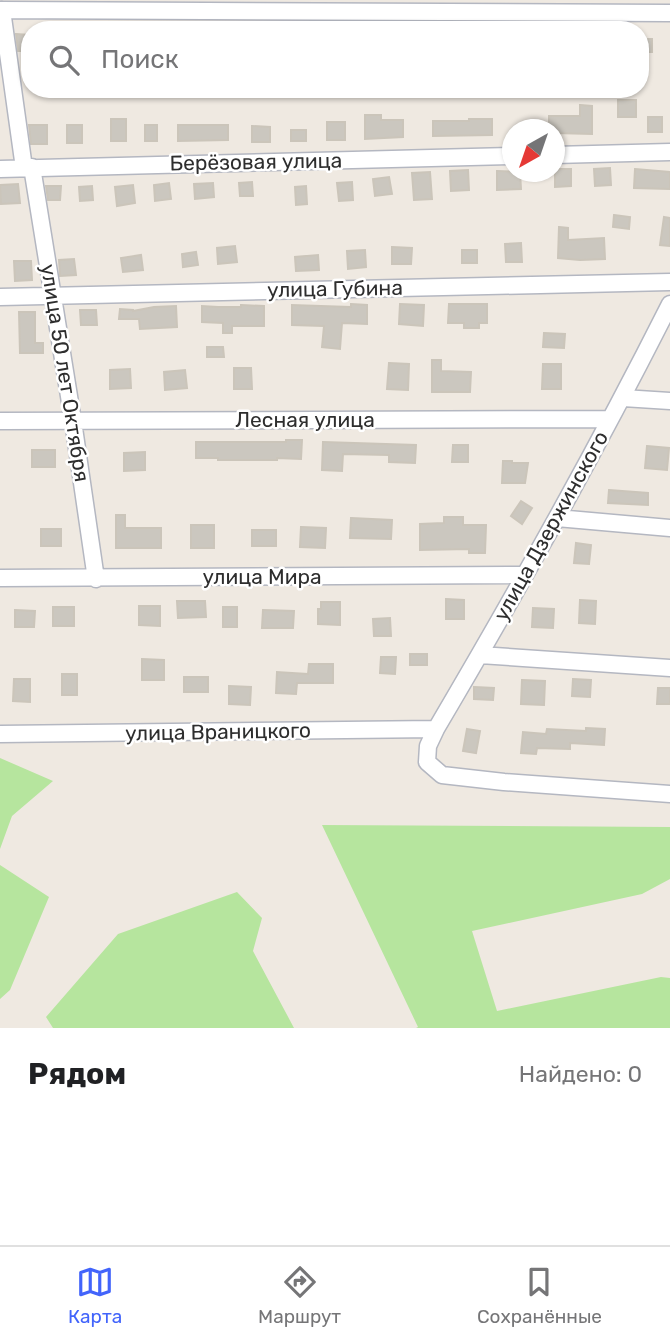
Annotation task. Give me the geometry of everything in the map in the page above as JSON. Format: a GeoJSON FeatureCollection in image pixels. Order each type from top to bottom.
{"type":"FeatureCollection","features":[{"type":"Feature","properties":{"kind":"street"},"geometry":{"type":"LineString","coordinates":[[1,10],[670,13]]}},
{"type":"Feature","properties":{"kind":"street","name":"улица 50 лет Октября"},"geometry":{"type":"LineString","coordinates":[[1,10],[52,295],[96,579]]}},
{"type":"Feature","properties":{"kind":"street"},"geometry":{"type":"LineString","coordinates":[[565,155],[670,152]]}},
{"type":"Feature","properties":{"kind":"street","name":"Берёзовая улица"},"geometry":{"type":"LineString","coordinates":[[0,169],[502,156]]}},
{"type":"Feature","properties":{"kind":"street","name":"улица Губина"},"geometry":{"type":"LineString","coordinates":[[0,296],[670,282]]}},
{"type":"Feature","properties":{"kind":"street","name":"улица Дзержинского"},"geometry":{"type":"LineString","coordinates":[[670,304],[623,398],[557,518],[436,729],[428,746],[427,762],[442,775],[670,794]]}},
{"type":"Feature","properties":{"kind":"street"},"geometry":{"type":"LineString","coordinates":[[623,398],[670,401]]}},
{"type":"Feature","properties":{"kind":"street","name":"Лесная улица"},"geometry":{"type":"LineString","coordinates":[[0,421],[610,419]]}},
{"type":"Feature","properties":{"kind":"street"},"geometry":{"type":"LineString","coordinates":[[557,518],[670,528]]}},
{"type":"Feature","properties":{"kind":"street","name":"улица Мира"},"geometry":{"type":"LineString","coordinates":[[0,578],[524,575]]}},
{"type":"Feature","properties":{"kind":"street"},"geometry":{"type":"LineString","coordinates":[[480,654],[670,668]]}},
{"type":"Feature","properties":{"kind":"street","name":"улица Враницкого"},"geometry":{"type":"LineString","coordinates":[[0,734],[436,729]]}},
{"type":"Feature","properties":{"kind":"green space"},"geometry":{"type":"Polygon","coordinates":[[[0,758],[53,781],[12,816],[0,849],[0,758]]]}},
{"type":"Feature","properties":{"kind":"green space"},"geometry":{"type":"Polygon","coordinates":[[[322,825],[670,827],[670,879],[642,894],[472,931],[497,1011],[661,977],[670,978],[670,1028],[416,1028],[418,1027],[322,825]]]}},
{"type":"Feature","properties":{"kind":"green space"},"geometry":{"type":"Polygon","coordinates":[[[0,865],[49,897],[10,990],[0,999],[0,865]]]}},
{"type":"Feature","properties":{"kind":"green space"},"geometry":{"type":"Polygon","coordinates":[[[237,892],[262,918],[253,951],[294,1028],[53,1028],[46,1017],[118,934],[237,892]]]}},
{"type":"Feature","properties":{"kind":"building"},"geometry":{"type":"Polygon","coordinates":[[[16,34],[21,34],[21,51],[18,51],[16,34]]]}},
{"type":"Feature","properties":{"kind":"building"},"geometry":{"type":"Polygon","coordinates":[[[649,39],[652,39],[652,52],[649,52],[649,39]]]}},
{"type":"Feature","properties":{"kind":"building"},"geometry":{"type":"Polygon","coordinates":[[[618,100],[636,100],[636,117],[618,117],[618,100]]]}},
{"type":"Feature","properties":{"kind":"building"},"geometry":{"type":"Polygon","coordinates":[[[580,105],[592,106],[592,134],[565,133],[565,119],[549,119],[549,116],[580,116],[580,105]]]}},
{"type":"Feature","properties":{"kind":"building"},"geometry":{"type":"Polygon","coordinates":[[[365,115],[381,115],[381,120],[403,120],[403,137],[365,139],[365,115]]]}},
{"type":"Feature","properties":{"kind":"building"},"geometry":{"type":"Polygon","coordinates":[[[648,117],[662,117],[662,132],[648,132],[648,117]]]}},
{"type":"Feature","properties":{"kind":"building"},"geometry":{"type":"Polygon","coordinates":[[[111,119],[126,119],[126,141],[111,141],[111,119]]]}},
{"type":"Feature","properties":{"kind":"building"},"geometry":{"type":"Polygon","coordinates":[[[492,119],[492,135],[433,136],[433,121],[492,119]]]}},
{"type":"Feature","properties":{"kind":"building"},"geometry":{"type":"Polygon","coordinates":[[[327,122],[345,122],[345,140],[327,140],[327,122]]]}},
{"type":"Feature","properties":{"kind":"building"},"geometry":{"type":"Polygon","coordinates":[[[29,125],[47,125],[47,144],[31,144],[29,125]]]}},
{"type":"Feature","properties":{"kind":"building"},"geometry":{"type":"Polygon","coordinates":[[[67,125],[82,125],[82,143],[67,143],[67,125]]]}},
{"type":"Feature","properties":{"kind":"building"},"geometry":{"type":"Polygon","coordinates":[[[145,125],[157,125],[157,141],[145,141],[145,125]]]}},
{"type":"Feature","properties":{"kind":"building"},"geometry":{"type":"Polygon","coordinates":[[[178,125],[228,125],[228,140],[178,141],[178,125]]]}},
{"type":"Feature","properties":{"kind":"building"},"geometry":{"type":"Polygon","coordinates":[[[252,126],[270,127],[270,142],[252,142],[252,126]]]}},
{"type":"Feature","properties":{"kind":"building"},"geometry":{"type":"Polygon","coordinates":[[[291,130],[306,130],[306,141],[291,141],[291,130]]]}},
{"type":"Feature","properties":{"kind":"building"},"geometry":{"type":"Polygon","coordinates":[[[610,168],[611,185],[595,186],[594,169],[610,168]]]}},
{"type":"Feature","properties":{"kind":"building"},"geometry":{"type":"Polygon","coordinates":[[[565,169],[571,169],[571,186],[555,187],[555,182],[565,182],[565,169]]]}},
{"type":"Feature","properties":{"kind":"building"},"geometry":{"type":"Polygon","coordinates":[[[635,169],[670,172],[670,189],[634,188],[635,169]]]}},
{"type":"Feature","properties":{"kind":"building"},"geometry":{"type":"Polygon","coordinates":[[[468,170],[469,190],[451,191],[450,171],[468,170]]]}},
{"type":"Feature","properties":{"kind":"building"},"geometry":{"type":"Polygon","coordinates":[[[497,171],[502,171],[502,182],[521,182],[521,189],[497,190],[497,171]]]}},
{"type":"Feature","properties":{"kind":"building"},"geometry":{"type":"Polygon","coordinates":[[[430,172],[432,199],[414,200],[412,173],[430,172]]]}},
{"type":"Feature","properties":{"kind":"building"},"geometry":{"type":"Polygon","coordinates":[[[389,177],[392,194],[375,196],[373,179],[389,177]]]}},
{"type":"Feature","properties":{"kind":"building"},"geometry":{"type":"Polygon","coordinates":[[[252,182],[253,196],[240,196],[239,183],[252,182]]]}},
{"type":"Feature","properties":{"kind":"building"},"geometry":{"type":"Polygon","coordinates":[[[352,182],[353,200],[339,201],[337,183],[352,182]]]}},
{"type":"Feature","properties":{"kind":"building"},"geometry":{"type":"Polygon","coordinates":[[[169,183],[171,199],[155,201],[154,185],[169,183]]]}},
{"type":"Feature","properties":{"kind":"building"},"geometry":{"type":"Polygon","coordinates":[[[213,183],[214,197],[195,199],[194,184],[213,183]]]}},
{"type":"Feature","properties":{"kind":"building"},"geometry":{"type":"Polygon","coordinates":[[[18,184],[20,203],[1,204],[0,185],[18,184]]]}},
{"type":"Feature","properties":{"kind":"building"},"geometry":{"type":"Polygon","coordinates":[[[133,185],[135,203],[117,206],[115,187],[133,185]]]}},
{"type":"Feature","properties":{"kind":"building"},"geometry":{"type":"Polygon","coordinates":[[[46,186],[61,186],[60,200],[48,200],[46,186]]]}},
{"type":"Feature","properties":{"kind":"building"},"geometry":{"type":"Polygon","coordinates":[[[92,186],[93,200],[80,201],[79,187],[92,186]]]}},
{"type":"Feature","properties":{"kind":"building"},"geometry":{"type":"Polygon","coordinates":[[[306,186],[307,204],[296,205],[295,187],[306,186]]]}},
{"type":"Feature","properties":{"kind":"building"},"geometry":{"type":"Polygon","coordinates":[[[614,215],[630,217],[629,229],[613,227],[614,215]]]}},
{"type":"Feature","properties":{"kind":"building"},"geometry":{"type":"Polygon","coordinates":[[[664,217],[670,218],[670,246],[660,245],[664,217]]]}},
{"type":"Feature","properties":{"kind":"building"},"geometry":{"type":"Polygon","coordinates":[[[559,227],[568,228],[568,240],[604,238],[605,259],[558,258],[559,227]]]}},
{"type":"Feature","properties":{"kind":"building"},"geometry":{"type":"Polygon","coordinates":[[[521,243],[522,262],[506,262],[505,244],[521,243]]]}},
{"type":"Feature","properties":{"kind":"building"},"geometry":{"type":"Polygon","coordinates":[[[235,246],[237,262],[218,264],[217,248],[235,246]]]}},
{"type":"Feature","properties":{"kind":"building"},"geometry":{"type":"Polygon","coordinates":[[[392,247],[412,248],[411,264],[392,264],[392,247]]]}},
{"type":"Feature","properties":{"kind":"building"},"geometry":{"type":"Polygon","coordinates":[[[365,250],[366,267],[348,269],[347,251],[365,250]]]}},
{"type":"Feature","properties":{"kind":"building"},"geometry":{"type":"Polygon","coordinates":[[[462,250],[477,250],[477,263],[462,263],[462,250]]]}},
{"type":"Feature","properties":{"kind":"building"},"geometry":{"type":"Polygon","coordinates":[[[196,252],[198,265],[183,267],[182,254],[196,252]]]}},
{"type":"Feature","properties":{"kind":"building"},"geometry":{"type":"Polygon","coordinates":[[[141,255],[143,270],[123,272],[121,258],[141,255]]]}},
{"type":"Feature","properties":{"kind":"building"},"geometry":{"type":"Polygon","coordinates":[[[318,255],[319,270],[296,271],[295,257],[318,255]]]}},
{"type":"Feature","properties":{"kind":"building"},"geometry":{"type":"Polygon","coordinates":[[[74,259],[76,275],[60,276],[59,260],[74,259]]]}},
{"type":"Feature","properties":{"kind":"building"},"geometry":{"type":"Polygon","coordinates":[[[14,261],[31,261],[32,280],[15,281],[14,261]]]}},
{"type":"Feature","properties":{"kind":"building"},"geometry":{"type":"Polygon","coordinates":[[[351,304],[367,305],[367,324],[342,323],[340,349],[322,347],[324,326],[292,325],[292,305],[351,307],[351,304]]]}},
{"type":"Feature","properties":{"kind":"building"},"geometry":{"type":"Polygon","coordinates":[[[400,304],[424,305],[423,326],[399,324],[400,304]]]}},
{"type":"Feature","properties":{"kind":"building"},"geometry":{"type":"Polygon","coordinates":[[[449,304],[487,304],[487,323],[479,323],[479,328],[464,328],[464,323],[448,323],[449,304]]]}},
{"type":"Feature","properties":{"kind":"building"},"geometry":{"type":"Polygon","coordinates":[[[176,306],[177,327],[140,329],[139,319],[119,319],[120,309],[133,311],[176,306]]]}},
{"type":"Feature","properties":{"kind":"building"},"geometry":{"type":"Polygon","coordinates":[[[202,306],[264,306],[264,326],[232,326],[232,333],[223,333],[223,323],[202,322],[202,306]]]}},
{"type":"Feature","properties":{"kind":"building"},"geometry":{"type":"Polygon","coordinates":[[[80,310],[96,310],[97,325],[81,325],[80,310]]]}},
{"type":"Feature","properties":{"kind":"building"},"geometry":{"type":"Polygon","coordinates":[[[19,312],[35,312],[35,343],[43,343],[43,353],[20,353],[19,312]]]}},
{"type":"Feature","properties":{"kind":"building"},"geometry":{"type":"Polygon","coordinates":[[[544,333],[565,334],[564,348],[543,347],[544,333]]]}},
{"type":"Feature","properties":{"kind":"building"},"geometry":{"type":"Polygon","coordinates":[[[207,347],[223,347],[224,357],[207,357],[207,347]]]}},
{"type":"Feature","properties":{"kind":"building"},"geometry":{"type":"Polygon","coordinates":[[[432,360],[441,360],[441,371],[471,372],[470,392],[432,392],[432,360]]]}},
{"type":"Feature","properties":{"kind":"building"},"geometry":{"type":"Polygon","coordinates":[[[389,363],[409,364],[408,390],[387,389],[389,363]]]}},
{"type":"Feature","properties":{"kind":"building"},"geometry":{"type":"Polygon","coordinates":[[[543,364],[561,364],[561,389],[542,389],[543,364]]]}},
{"type":"Feature","properties":{"kind":"building"},"geometry":{"type":"Polygon","coordinates":[[[234,368],[251,368],[252,389],[234,389],[234,368]]]}},
{"type":"Feature","properties":{"kind":"building"},"geometry":{"type":"Polygon","coordinates":[[[130,369],[131,388],[110,389],[110,370],[130,369]]]}},
{"type":"Feature","properties":{"kind":"building"},"geometry":{"type":"Polygon","coordinates":[[[185,370],[187,388],[165,390],[164,372],[185,370]]]}},
{"type":"Feature","properties":{"kind":"building"},"geometry":{"type":"Polygon","coordinates":[[[302,440],[301,459],[196,458],[196,442],[302,440]]]}},
{"type":"Feature","properties":{"kind":"building"},"geometry":{"type":"Polygon","coordinates":[[[323,442],[416,445],[415,463],[389,462],[389,455],[343,454],[342,471],[322,470],[323,442]]]}},
{"type":"Feature","properties":{"kind":"building"},"geometry":{"type":"Polygon","coordinates":[[[453,445],[468,445],[468,462],[452,462],[453,445]]]}},
{"type":"Feature","properties":{"kind":"building"},"geometry":{"type":"Polygon","coordinates":[[[647,446],[669,448],[667,470],[645,468],[647,446]]]}},
{"type":"Feature","properties":{"kind":"building"},"geometry":{"type":"Polygon","coordinates":[[[32,450],[55,450],[55,467],[32,467],[32,450]]]}},
{"type":"Feature","properties":{"kind":"building"},"geometry":{"type":"Polygon","coordinates":[[[145,452],[145,470],[124,471],[124,453],[145,452]]]}},
{"type":"Feature","properties":{"kind":"building"},"geometry":{"type":"Polygon","coordinates":[[[503,461],[528,463],[525,483],[502,483],[503,461]]]}},
{"type":"Feature","properties":{"kind":"building"},"geometry":{"type":"Polygon","coordinates":[[[609,490],[648,493],[648,505],[608,503],[609,490]]]}},
{"type":"Feature","properties":{"kind":"building"},"geometry":{"type":"Polygon","coordinates":[[[521,501],[532,508],[522,524],[511,516],[521,501]]]}},
{"type":"Feature","properties":{"kind":"building"},"geometry":{"type":"Polygon","coordinates":[[[116,515],[125,515],[125,528],[161,528],[161,548],[116,548],[116,515]]]}},
{"type":"Feature","properties":{"kind":"building"},"geometry":{"type":"Polygon","coordinates":[[[444,517],[463,517],[463,525],[486,525],[485,553],[469,553],[469,549],[420,550],[420,524],[444,523],[444,517]]]}},
{"type":"Feature","properties":{"kind":"building"},"geometry":{"type":"Polygon","coordinates":[[[351,518],[392,520],[391,539],[350,538],[351,518]]]}},
{"type":"Feature","properties":{"kind":"building"},"geometry":{"type":"Polygon","coordinates":[[[191,525],[214,525],[214,548],[191,548],[191,525]]]}},
{"type":"Feature","properties":{"kind":"building"},"geometry":{"type":"Polygon","coordinates":[[[301,527],[326,528],[325,548],[300,547],[301,527]]]}},
{"type":"Feature","properties":{"kind":"building"},"geometry":{"type":"Polygon","coordinates":[[[41,529],[61,529],[61,546],[41,546],[41,529]]]}},
{"type":"Feature","properties":{"kind":"building"},"geometry":{"type":"Polygon","coordinates":[[[252,530],[276,530],[276,546],[252,546],[252,530]]]}},
{"type":"Feature","properties":{"kind":"building"},"geometry":{"type":"Polygon","coordinates":[[[576,543],[591,545],[589,564],[574,563],[576,543]]]}},
{"type":"Feature","properties":{"kind":"building"},"geometry":{"type":"Polygon","coordinates":[[[446,599],[464,600],[464,619],[446,619],[446,599]]]}},
{"type":"Feature","properties":{"kind":"building"},"geometry":{"type":"Polygon","coordinates":[[[580,600],[596,601],[595,624],[579,623],[580,600]]]}},
{"type":"Feature","properties":{"kind":"building"},"geometry":{"type":"Polygon","coordinates":[[[177,601],[205,601],[206,617],[178,618],[177,601]]]}},
{"type":"Feature","properties":{"kind":"building"},"geometry":{"type":"Polygon","coordinates":[[[321,602],[340,602],[340,625],[318,624],[321,602]]]}},
{"type":"Feature","properties":{"kind":"building"},"geometry":{"type":"Polygon","coordinates":[[[139,606],[160,606],[160,626],[139,625],[139,606]]]}},
{"type":"Feature","properties":{"kind":"building"},"geometry":{"type":"Polygon","coordinates":[[[53,607],[74,607],[74,626],[53,626],[53,607]]]}},
{"type":"Feature","properties":{"kind":"building"},"geometry":{"type":"Polygon","coordinates":[[[223,607],[237,607],[237,627],[223,627],[223,607]]]}},
{"type":"Feature","properties":{"kind":"building"},"geometry":{"type":"Polygon","coordinates":[[[533,608],[554,609],[553,628],[532,627],[533,608]]]}},
{"type":"Feature","properties":{"kind":"building"},"geometry":{"type":"Polygon","coordinates":[[[15,610],[35,611],[34,627],[15,627],[15,610]]]}},
{"type":"Feature","properties":{"kind":"building"},"geometry":{"type":"Polygon","coordinates":[[[263,610],[294,611],[293,628],[262,628],[263,610]]]}},
{"type":"Feature","properties":{"kind":"building"},"geometry":{"type":"Polygon","coordinates":[[[390,618],[391,636],[374,636],[373,619],[390,618]]]}},
{"type":"Feature","properties":{"kind":"building"},"geometry":{"type":"Polygon","coordinates":[[[410,654],[427,654],[427,665],[410,665],[410,654]]]}},
{"type":"Feature","properties":{"kind":"building"},"geometry":{"type":"Polygon","coordinates":[[[381,657],[396,657],[395,674],[380,673],[381,657]]]}},
{"type":"Feature","properties":{"kind":"building"},"geometry":{"type":"Polygon","coordinates":[[[142,659],[164,660],[164,680],[142,680],[142,659]]]}},
{"type":"Feature","properties":{"kind":"building"},"geometry":{"type":"Polygon","coordinates":[[[309,664],[333,664],[333,683],[297,683],[296,694],[276,693],[277,672],[308,674],[309,664]]]}},
{"type":"Feature","properties":{"kind":"building"},"geometry":{"type":"Polygon","coordinates":[[[62,674],[77,674],[77,695],[62,695],[62,674]]]}},
{"type":"Feature","properties":{"kind":"building"},"geometry":{"type":"Polygon","coordinates":[[[184,677],[208,677],[208,692],[184,692],[184,677]]]}},
{"type":"Feature","properties":{"kind":"building"},"geometry":{"type":"Polygon","coordinates":[[[14,679],[30,679],[30,702],[13,701],[14,679]]]}},
{"type":"Feature","properties":{"kind":"building"},"geometry":{"type":"Polygon","coordinates":[[[573,679],[591,680],[590,697],[572,696],[573,679]]]}},
{"type":"Feature","properties":{"kind":"building"},"geometry":{"type":"Polygon","coordinates":[[[522,680],[545,681],[544,705],[521,704],[522,680]]]}},
{"type":"Feature","properties":{"kind":"building"},"geometry":{"type":"Polygon","coordinates":[[[229,686],[251,687],[250,705],[229,704],[229,686]]]}},
{"type":"Feature","properties":{"kind":"building"},"geometry":{"type":"Polygon","coordinates":[[[474,687],[494,688],[493,700],[474,699],[474,687]]]}},
{"type":"Feature","properties":{"kind":"building"},"geometry":{"type":"Polygon","coordinates":[[[658,688],[670,688],[670,704],[657,704],[658,688]]]}},
{"type":"Feature","properties":{"kind":"building"},"geometry":{"type":"Polygon","coordinates":[[[586,728],[605,729],[604,745],[570,743],[570,749],[537,748],[536,754],[521,753],[523,732],[546,734],[547,729],[586,731],[586,728]]]}},
{"type":"Feature","properties":{"kind":"building"},"geometry":{"type":"Polygon","coordinates":[[[467,729],[480,731],[476,753],[463,751],[467,729]]]}}]}
